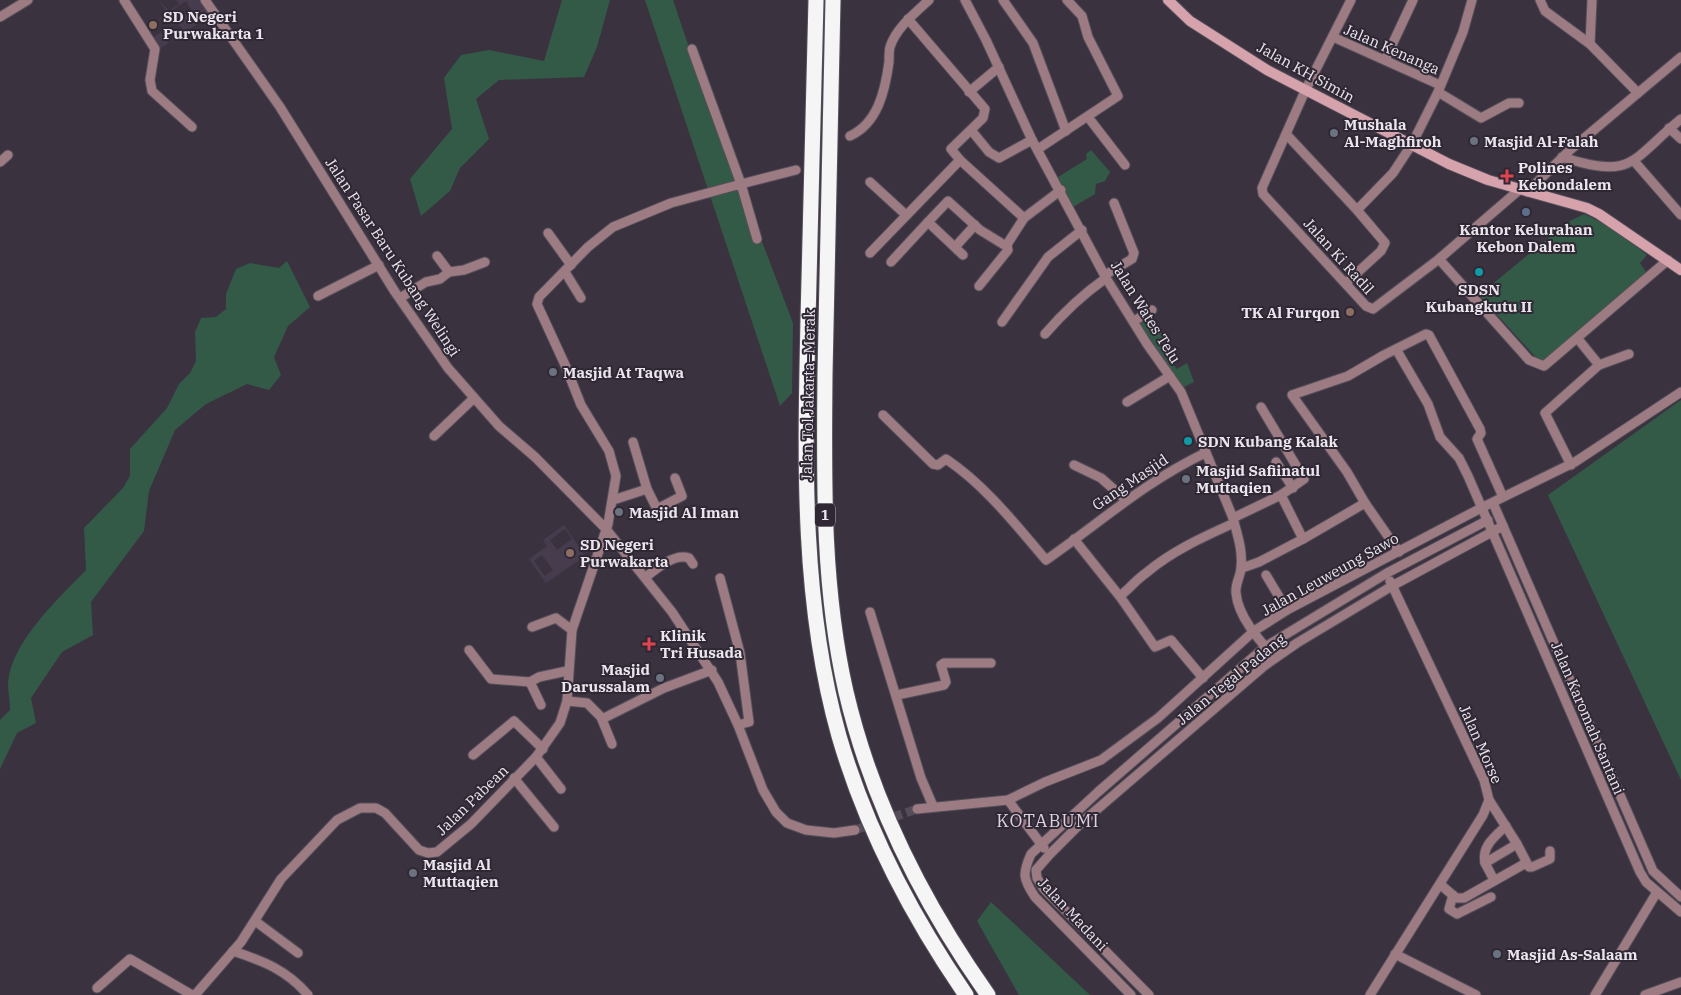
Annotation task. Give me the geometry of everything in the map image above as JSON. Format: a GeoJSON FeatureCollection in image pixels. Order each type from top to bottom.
{"type":"FeatureCollection","features":[{"type":"Feature","properties":{"kind":"highway","name":"Jalan Tol Jakarta–Merak"},"geometry":{"type":"LineString","coordinates":[[816,0],[807,382],[807,522],[812,594],[826,681],[840,737],[867,816],[892,872],[922,928],[966,995]]}},
{"type":"Feature","properties":{"kind":"highway","name":"Jalan Tol Jakarta–Merak"},"geometry":{"type":"LineString","coordinates":[[833,0],[824,499],[830,596],[846,691],[865,758],[892,828],[919,885],[950,939],[988,995]]}},
{"type":"Feature","properties":{"kind":"street"},"geometry":{"type":"LineString","coordinates":[[0,17],[15,3],[28,0]]}},
{"type":"Feature","properties":{"kind":"street"},"geometry":{"type":"LineString","coordinates":[[124,0],[155,49],[150,80],[152,91],[192,127]]}},
{"type":"Feature","properties":{"kind":"street","name":"Jalan Pasar Baru Kubang Welingi"},"geometry":{"type":"LineString","coordinates":[[204,0],[280,107],[400,298],[448,368],[473,400],[498,426],[535,457],[606,529],[646,577],[712,670],[738,725],[770,804],[782,818],[796,827],[813,832],[855,830]]}},
{"type":"Feature","properties":{"kind":"street"},"geometry":{"type":"LineString","coordinates":[[850,136],[863,128],[877,109],[889,62],[890,47],[908,19],[929,0]]}},
{"type":"Feature","properties":{"kind":"street","name":"Jalan Wates Telu"},"geometry":{"type":"LineString","coordinates":[[965,0],[999,67],[1032,140],[1061,190],[1106,277],[1181,392],[1239,539],[1242,568],[1237,579],[1237,599],[1242,612],[1254,631],[1275,658]]}},
{"type":"Feature","properties":{"kind":"street"},"geometry":{"type":"LineString","coordinates":[[1004,0],[1032,43],[1066,131]]}},
{"type":"Feature","properties":{"kind":"street"},"geometry":{"type":"LineString","coordinates":[[1038,148],[1118,96],[1088,37],[1082,16],[1067,0]]}},
{"type":"Feature","properties":{"kind":"street","name":"Jalan KH Simin"},"geometry":{"type":"LineString","coordinates":[[1168,0],[1190,22],[1305,91],[1449,164],[1523,191],[1587,208],[1676,264]]}},
{"type":"Feature","properties":{"kind":"street","name":"Jalan Ki Radil"},"geometry":{"type":"LineString","coordinates":[[1351,0],[1305,91],[1262,188],[1264,194],[1366,306],[1373,310],[1523,191],[1681,57]]}},
{"type":"Feature","properties":{"kind":"street"},"geometry":{"type":"LineString","coordinates":[[1385,60],[1412,0]]}},
{"type":"Feature","properties":{"kind":"street"},"geometry":{"type":"LineString","coordinates":[[1357,210],[1394,173],[1412,144],[1439,89],[1463,32],[1472,0]]}},
{"type":"Feature","properties":{"kind":"street"},"geometry":{"type":"LineString","coordinates":[[1540,0],[1545,10],[1590,44],[1638,93]]}},
{"type":"Feature","properties":{"kind":"street"},"geometry":{"type":"LineString","coordinates":[[1590,44],[1592,0]]}},
{"type":"Feature","properties":{"kind":"street"},"geometry":{"type":"LineString","coordinates":[[908,19],[984,109],[983,118],[972,130],[951,147],[960,160],[1024,218]]}},
{"type":"Feature","properties":{"kind":"street","name":"Jalan Kenanga"},"geometry":{"type":"LineString","coordinates":[[1333,37],[1385,60],[1439,89],[1481,118],[1510,103],[1519,103]]}},
{"type":"Feature","properties":{"kind":"street"},"geometry":{"type":"LineString","coordinates":[[692,49],[740,184],[756,239]]}},
{"type":"Feature","properties":{"kind":"street"},"geometry":{"type":"LineString","coordinates":[[970,92],[999,67]]}},
{"type":"Feature","properties":{"kind":"street"},"geometry":{"type":"LineString","coordinates":[[1088,117],[1126,165]]}},
{"type":"Feature","properties":{"kind":"street"},"geometry":{"type":"LineString","coordinates":[[1562,158],[1612,168],[1634,161],[1681,118]]}},
{"type":"Feature","properties":{"kind":"street"},"geometry":{"type":"LineString","coordinates":[[1670,128],[1681,139]]}},
{"type":"Feature","properties":{"kind":"street"},"geometry":{"type":"LineString","coordinates":[[972,130],[989,152],[999,158],[1032,140]]}},
{"type":"Feature","properties":{"kind":"street"},"geometry":{"type":"LineString","coordinates":[[1287,135],[1385,243],[1385,247],[1346,283]]}},
{"type":"Feature","properties":{"kind":"street"},"geometry":{"type":"LineString","coordinates":[[0,162],[8,155]]}},
{"type":"Feature","properties":{"kind":"street"},"geometry":{"type":"LineString","coordinates":[[870,253],[960,160]]}},
{"type":"Feature","properties":{"kind":"street"},"geometry":{"type":"LineString","coordinates":[[1634,161],[1681,215]]}},
{"type":"Feature","properties":{"kind":"street"},"geometry":{"type":"LineString","coordinates":[[568,268],[598,238],[638,215],[692,196],[796,170]]}},
{"type":"Feature","properties":{"kind":"street"},"geometry":{"type":"LineString","coordinates":[[870,182],[906,215]]}},
{"type":"Feature","properties":{"kind":"street"},"geometry":{"type":"LineString","coordinates":[[979,286],[1008,250],[1007,245],[1024,218],[1061,190]]}},
{"type":"Feature","properties":{"kind":"street"},"geometry":{"type":"LineString","coordinates":[[891,262],[948,201],[975,226],[1003,246],[1007,245]]}},
{"type":"Feature","properties":{"kind":"street"},"geometry":{"type":"LineString","coordinates":[[1045,334],[1063,312],[1106,277],[1132,259],[1134,254],[1114,203]]}},
{"type":"Feature","properties":{"kind":"street"},"geometry":{"type":"LineString","coordinates":[[928,222],[963,255]]}},
{"type":"Feature","properties":{"kind":"street"},"geometry":{"type":"LineString","coordinates":[[955,248],[975,226]]}},
{"type":"Feature","properties":{"kind":"street"},"geometry":{"type":"LineString","coordinates":[[1002,322],[1048,257],[1082,230]]}},
{"type":"Feature","properties":{"kind":"street"},"geometry":{"type":"LineString","coordinates":[[548,233],[568,268],[581,298]]}},
{"type":"Feature","properties":{"kind":"street"},"geometry":{"type":"LineString","coordinates":[[437,256],[449,272]]}},
{"type":"Feature","properties":{"kind":"street"},"geometry":{"type":"LineString","coordinates":[[1439,259],[1533,363],[1544,366],[1676,264]]}},
{"type":"Feature","properties":{"kind":"street"},"geometry":{"type":"LineString","coordinates":[[400,298],[426,282],[440,279],[449,272],[464,270],[485,262]]}},
{"type":"Feature","properties":{"kind":"street"},"geometry":{"type":"LineString","coordinates":[[318,296],[379,265]]}},
{"type":"Feature","properties":{"kind":"street","name":"Jalan Pabean"},"geometry":{"type":"LineString","coordinates":[[194,995],[233,951],[281,879],[337,820],[352,811],[366,806],[376,808],[385,813],[419,850],[432,853],[441,849],[460,834],[536,757],[560,723],[566,701],[572,630],[606,529],[616,488],[614,463],[603,440],[581,405],[537,304],[542,293],[568,268]]}},
{"type":"Feature","properties":{"kind":"street"},"geometry":{"type":"LineString","coordinates":[[1134,321],[1152,310]]}},
{"type":"Feature","properties":{"kind":"street"},"geometry":{"type":"LineString","coordinates":[[1399,552],[1365,503],[1347,472],[1292,395],[1348,376],[1426,334],[1429,336],[1480,429],[1480,435],[1477,438],[1503,497]]}},
{"type":"Feature","properties":{"kind":"street"},"geometry":{"type":"LineString","coordinates":[[1578,339],[1599,365]]}},
{"type":"Feature","properties":{"kind":"street","name":"Jalan Karomah Santani"},"geometry":{"type":"LineString","coordinates":[[1396,349],[1428,404],[1440,437],[1459,458],[1483,507],[1640,872],[1646,882],[1681,912]]}},
{"type":"Feature","properties":{"kind":"street"},"geometry":{"type":"LineString","coordinates":[[1571,465],[1544,413],[1547,408],[1599,365],[1629,354]]}},
{"type":"Feature","properties":{"kind":"street"},"geometry":{"type":"LineString","coordinates":[[1127,402],[1170,376]]}},
{"type":"Feature","properties":{"kind":"street","name":"Jalan Leuweung Sawo"},"geometry":{"type":"LineString","coordinates":[[1008,800],[1045,782],[1101,760],[1114,752],[1158,718],[1254,631],[1287,610],[1483,507],[1571,465],[1681,392]]}},
{"type":"Feature","properties":{"kind":"street"},"geometry":{"type":"LineString","coordinates":[[434,436],[473,400]]}},
{"type":"Feature","properties":{"kind":"street"},"geometry":{"type":"LineString","coordinates":[[1120,597],[1136,584],[1145,573],[1180,549],[1293,488],[1304,479],[1261,407]]}},
{"type":"Feature","properties":{"kind":"street","name":"Gang Masjid"},"geometry":{"type":"LineString","coordinates":[[883,416],[933,464],[938,465],[946,459],[994,500],[1046,560],[1126,500],[1170,470],[1205,453]]}},
{"type":"Feature","properties":{"kind":"street"},"geometry":{"type":"LineString","coordinates":[[633,442],[647,489],[657,509],[682,496],[675,478]]}},
{"type":"Feature","properties":{"kind":"street"},"geometry":{"type":"LineString","coordinates":[[1276,462],[1293,488]]}},
{"type":"Feature","properties":{"kind":"street"},"geometry":{"type":"LineString","coordinates":[[1074,465],[1101,478],[1126,500]]}},
{"type":"Feature","properties":{"kind":"street"},"geometry":{"type":"LineString","coordinates":[[613,500],[647,489]]}},
{"type":"Feature","properties":{"kind":"street"},"geometry":{"type":"LineString","coordinates":[[1281,494],[1303,539]]}},
{"type":"Feature","properties":{"kind":"street"},"geometry":{"type":"LineString","coordinates":[[1242,568],[1259,562],[1303,539],[1365,503]]}},
{"type":"Feature","properties":{"kind":"street","name":"Jalan Karomah Santani"},"geometry":{"type":"LineString","coordinates":[[1492,503],[1652,871],[1681,897]]}},
{"type":"Feature","properties":{"kind":"street","name":"Jalan Tegal Padang"},"geometry":{"type":"LineString","coordinates":[[1040,844],[1265,647],[1387,573],[1488,520]]}},
{"type":"Feature","properties":{"kind":"street","name":"Jalan Tegal Padang"},"geometry":{"type":"LineString","coordinates":[[1050,854],[1080,824],[1275,658],[1392,586],[1503,526]]}},
{"type":"Feature","properties":{"kind":"street"},"geometry":{"type":"LineString","coordinates":[[1074,539],[1120,597],[1155,648],[1171,640],[1203,678]]}},
{"type":"Feature","properties":{"kind":"street"},"geometry":{"type":"LineString","coordinates":[[646,577],[663,565],[680,557],[689,558],[693,564]]}},
{"type":"Feature","properties":{"kind":"street","name":"Jalan Morse"},"geometry":{"type":"LineString","coordinates":[[1370,995],[1441,885],[1483,815],[1489,800],[1484,780],[1387,573]]}},
{"type":"Feature","properties":{"kind":"street"},"geometry":{"type":"LineString","coordinates":[[1266,575],[1287,610]]}},
{"type":"Feature","properties":{"kind":"street"},"geometry":{"type":"LineString","coordinates":[[720,578],[734,625],[748,702],[749,722],[738,725]]}},
{"type":"Feature","properties":{"kind":"street"},"geometry":{"type":"LineString","coordinates":[[870,612],[921,778],[933,806]]}},
{"type":"Feature","properties":{"kind":"street"},"geometry":{"type":"LineString","coordinates":[[532,627],[556,618],[572,630]]}},
{"type":"Feature","properties":{"kind":"street"},"geometry":{"type":"LineString","coordinates":[[469,650],[491,679],[530,682],[551,674],[567,672]]}},
{"type":"Feature","properties":{"kind":"street"},"geometry":{"type":"LineString","coordinates":[[1550,665],[1561,661]]}},
{"type":"Feature","properties":{"kind":"street"},"geometry":{"type":"LineString","coordinates":[[897,695],[944,686],[946,682],[941,665],[944,663],[991,663]]}},
{"type":"Feature","properties":{"kind":"street"},"geometry":{"type":"LineString","coordinates":[[600,718],[604,718],[664,688],[712,670]]}},
{"type":"Feature","properties":{"kind":"street"},"geometry":{"type":"LineString","coordinates":[[530,682],[541,704]]}},
{"type":"Feature","properties":{"kind":"street"},"geometry":{"type":"LineString","coordinates":[[566,701],[587,703],[600,718],[612,744]]}},
{"type":"Feature","properties":{"kind":"street"},"geometry":{"type":"LineString","coordinates":[[473,756],[514,721],[543,749]]}},
{"type":"Feature","properties":{"kind":"street"},"geometry":{"type":"LineString","coordinates":[[536,757],[561,789]]}},
{"type":"Feature","properties":{"kind":"street"},"geometry":{"type":"LineString","coordinates":[[514,778],[554,827]]}},
{"type":"Feature","properties":{"kind":"street"},"geometry":{"type":"LineString","coordinates":[[1606,794],[1616,790]]}},
{"type":"Feature","properties":{"kind":"street"},"geometry":{"type":"LineString","coordinates":[[917,809],[1008,800],[1040,844],[1050,854]]}},
{"type":"Feature","properties":{"kind":"street"},"geometry":{"type":"LineString","coordinates":[[1489,800],[1517,844],[1526,863],[1532,868],[1550,858],[1550,851]]}},
{"type":"Feature","properties":{"kind":"street"},"geometry":{"type":"LineString","coordinates":[[1072,815],[1080,824]]}},
{"type":"Feature","properties":{"kind":"street"},"geometry":{"type":"LineString","coordinates":[[1494,880],[1484,857],[1489,842],[1506,826]]}},
{"type":"Feature","properties":{"kind":"street","name":"Jalan Madani"},"geometry":{"type":"LineString","coordinates":[[1040,844],[1031,854],[1025,867],[1025,883],[1035,897],[1131,995]]}},
{"type":"Feature","properties":{"kind":"street"},"geometry":{"type":"LineString","coordinates":[[1485,863],[1517,844]]}},
{"type":"Feature","properties":{"kind":"street","name":"Jalan Madani"},"geometry":{"type":"LineString","coordinates":[[1050,854],[1036,870],[1037,878],[1044,889],[1149,995]]}},
{"type":"Feature","properties":{"kind":"street"},"geometry":{"type":"LineString","coordinates":[[1441,885],[1458,899],[1464,898],[1526,863]]}},
{"type":"Feature","properties":{"kind":"street"},"geometry":{"type":"LineString","coordinates":[[1025,867],[1036,870]]}},
{"type":"Feature","properties":{"kind":"street"},"geometry":{"type":"LineString","coordinates":[[1595,995],[1657,892]]}},
{"type":"Feature","properties":{"kind":"street"},"geometry":{"type":"LineString","coordinates":[[1453,895],[1448,908],[1456,914],[1491,897]]}},
{"type":"Feature","properties":{"kind":"street"},"geometry":{"type":"LineString","coordinates":[[255,920],[298,953]]}},
{"type":"Feature","properties":{"kind":"street"},"geometry":{"type":"LineString","coordinates":[[233,951],[275,967],[287,974],[308,995]]}},
{"type":"Feature","properties":{"kind":"street"},"geometry":{"type":"LineString","coordinates":[[1395,954],[1464,992],[1476,995]]}},
{"type":"Feature","properties":{"kind":"street"},"geometry":{"type":"LineString","coordinates":[[97,988],[130,959],[194,995]]}},
{"type":"Feature","properties":{"kind":"street"},"geometry":{"type":"LineString","coordinates":[[1646,995],[1681,982]]}},
{"type":"Feature","properties":{"kind":"shaded area"},"geometry":{"type":"Polygon","coordinates":[[[159,0],[169,11],[179,4],[176,0],[199,0],[211,15],[158,50],[144,30],[167,13],[159,0]],[[186,1],[154,23],[156,26],[149,30],[154,37],[192,11],[186,1]],[[177,22],[161,33],[168,43],[184,32],[177,22]]]}},
{"type":"Feature","properties":{"kind":"shaded area","name":"SD Negeri Purwakarta"},"geometry":{"type":"Polygon","coordinates":[[[564,525],[585,556],[546,583],[529,559],[547,546],[543,540],[564,525]],[[565,529],[550,540],[557,550],[572,539],[565,529]],[[542,555],[534,561],[545,576],[553,570],[542,555]]]}},
{"type":"Feature","properties":{"kind":"green space"},"geometry":{"type":"Polygon","coordinates":[[[562,0],[610,0],[597,47],[584,77],[499,80],[476,99],[489,139],[460,168],[450,191],[421,216],[410,179],[452,129],[444,78],[461,55],[489,50],[544,61],[562,0]]]}},
{"type":"Feature","properties":{"kind":"green space"},"geometry":{"type":"Polygon","coordinates":[[[645,0],[673,0],[695,65],[793,323],[792,393],[780,406],[645,0]]]}},
{"type":"Feature","properties":{"kind":"green space"},"geometry":{"type":"Polygon","coordinates":[[[1091,150],[1110,172],[1105,181],[1096,184],[1095,194],[1073,207],[1058,177],[1087,159],[1086,154],[1091,150]]]}},
{"type":"Feature","properties":{"kind":"green space"},"geometry":{"type":"Polygon","coordinates":[[[1584,214],[1609,226],[1647,255],[1640,263],[1650,278],[1541,363],[1479,295],[1568,222],[1584,214]]]}},
{"type":"Feature","properties":{"kind":"green space"},"geometry":{"type":"Polygon","coordinates":[[[287,261],[310,307],[288,326],[274,357],[281,375],[269,390],[247,384],[206,404],[175,430],[149,491],[144,531],[91,602],[93,635],[62,652],[31,698],[36,723],[17,733],[0,769],[0,720],[10,710],[8,683],[11,668],[18,652],[50,607],[86,570],[84,528],[123,488],[130,476],[130,449],[167,408],[179,384],[190,373],[196,361],[195,332],[201,318],[216,317],[226,309],[226,294],[236,269],[250,263],[279,268],[287,261]]]}},
{"type":"Feature","properties":{"kind":"green space"},"geometry":{"type":"Polygon","coordinates":[[[1152,314],[1170,352],[1165,356],[1177,369],[1187,363],[1194,382],[1182,388],[1171,375],[1138,321],[1152,314]]]}},
{"type":"Feature","properties":{"kind":"green space"},"geometry":{"type":"Polygon","coordinates":[[[1681,400],[1681,780],[1548,495],[1681,400]]]}},
{"type":"Feature","properties":{"kind":"green space"},"geometry":{"type":"Polygon","coordinates":[[[991,902],[1090,995],[1019,995],[977,921],[991,902]]]}},
{"type":"Feature","properties":{"kind":"tunnel"},"geometry":{"type":"LineString","coordinates":[[855,830],[917,809]]}},
{"type":"Feature","properties":{"kind":"place","name":"SD Negeri Purwakarta 1"},"geometry":{"type":"Point","coordinates":[153,25]}},
{"type":"Feature","properties":{"kind":"place","name":"Mushala Al-Maghfiroh"},"geometry":{"type":"Point","coordinates":[1334,133]}},
{"type":"Feature","properties":{"kind":"place","name":"Masjid Al-Falah"},"geometry":{"type":"Point","coordinates":[1474,141]}},
{"type":"Feature","properties":{"kind":"place","name":"Polines Kebondalem"},"geometry":{"type":"Point","coordinates":[1507,176]}},
{"type":"Feature","properties":{"kind":"place","name":"Kantor Kelurahan Kebon Dalem"},"geometry":{"type":"Point","coordinates":[1526,212]}},
{"type":"Feature","properties":{"kind":"place","name":"SDSN Kubangkutu II"},"geometry":{"type":"Point","coordinates":[1479,272]}},
{"type":"Feature","properties":{"kind":"place","name":"TK Al Furqon"},"geometry":{"type":"Point","coordinates":[1350,312]}},
{"type":"Feature","properties":{"kind":"place","name":"Masjid At Taqwa"},"geometry":{"type":"Point","coordinates":[553,372]}},
{"type":"Feature","properties":{"kind":"place","name":"SDN Kubang Kalak"},"geometry":{"type":"Point","coordinates":[1188,441]}},
{"type":"Feature","properties":{"kind":"place","name":"Masjid Safiinatul Muttaqien"},"geometry":{"type":"Point","coordinates":[1186,479]}},
{"type":"Feature","properties":{"kind":"place","name":"Masjid Al Iman"},"geometry":{"type":"Point","coordinates":[619,512]}},
{"type":"Feature","properties":{"kind":"place","name":"SD Negeri Purwakarta"},"geometry":{"type":"Point","coordinates":[570,553]}},
{"type":"Feature","properties":{"kind":"place","name":"Klinik Tri Husada"},"geometry":{"type":"Point","coordinates":[649,644]}},
{"type":"Feature","properties":{"kind":"place","name":"Masjid Darussalam"},"geometry":{"type":"Point","coordinates":[660,678]}},
{"type":"Feature","properties":{"kind":"place","name":"Masjid Al Muttaqien"},"geometry":{"type":"Point","coordinates":[413,873]}},
{"type":"Feature","properties":{"kind":"place","name":"Masjid As-Salaam"},"geometry":{"type":"Point","coordinates":[1497,954]}},
{"type":"Feature","properties":{"kind":"district","name":"KOTABUMI"},"geometry":{"type":"Point","coordinates":[1048,820]}}]}
